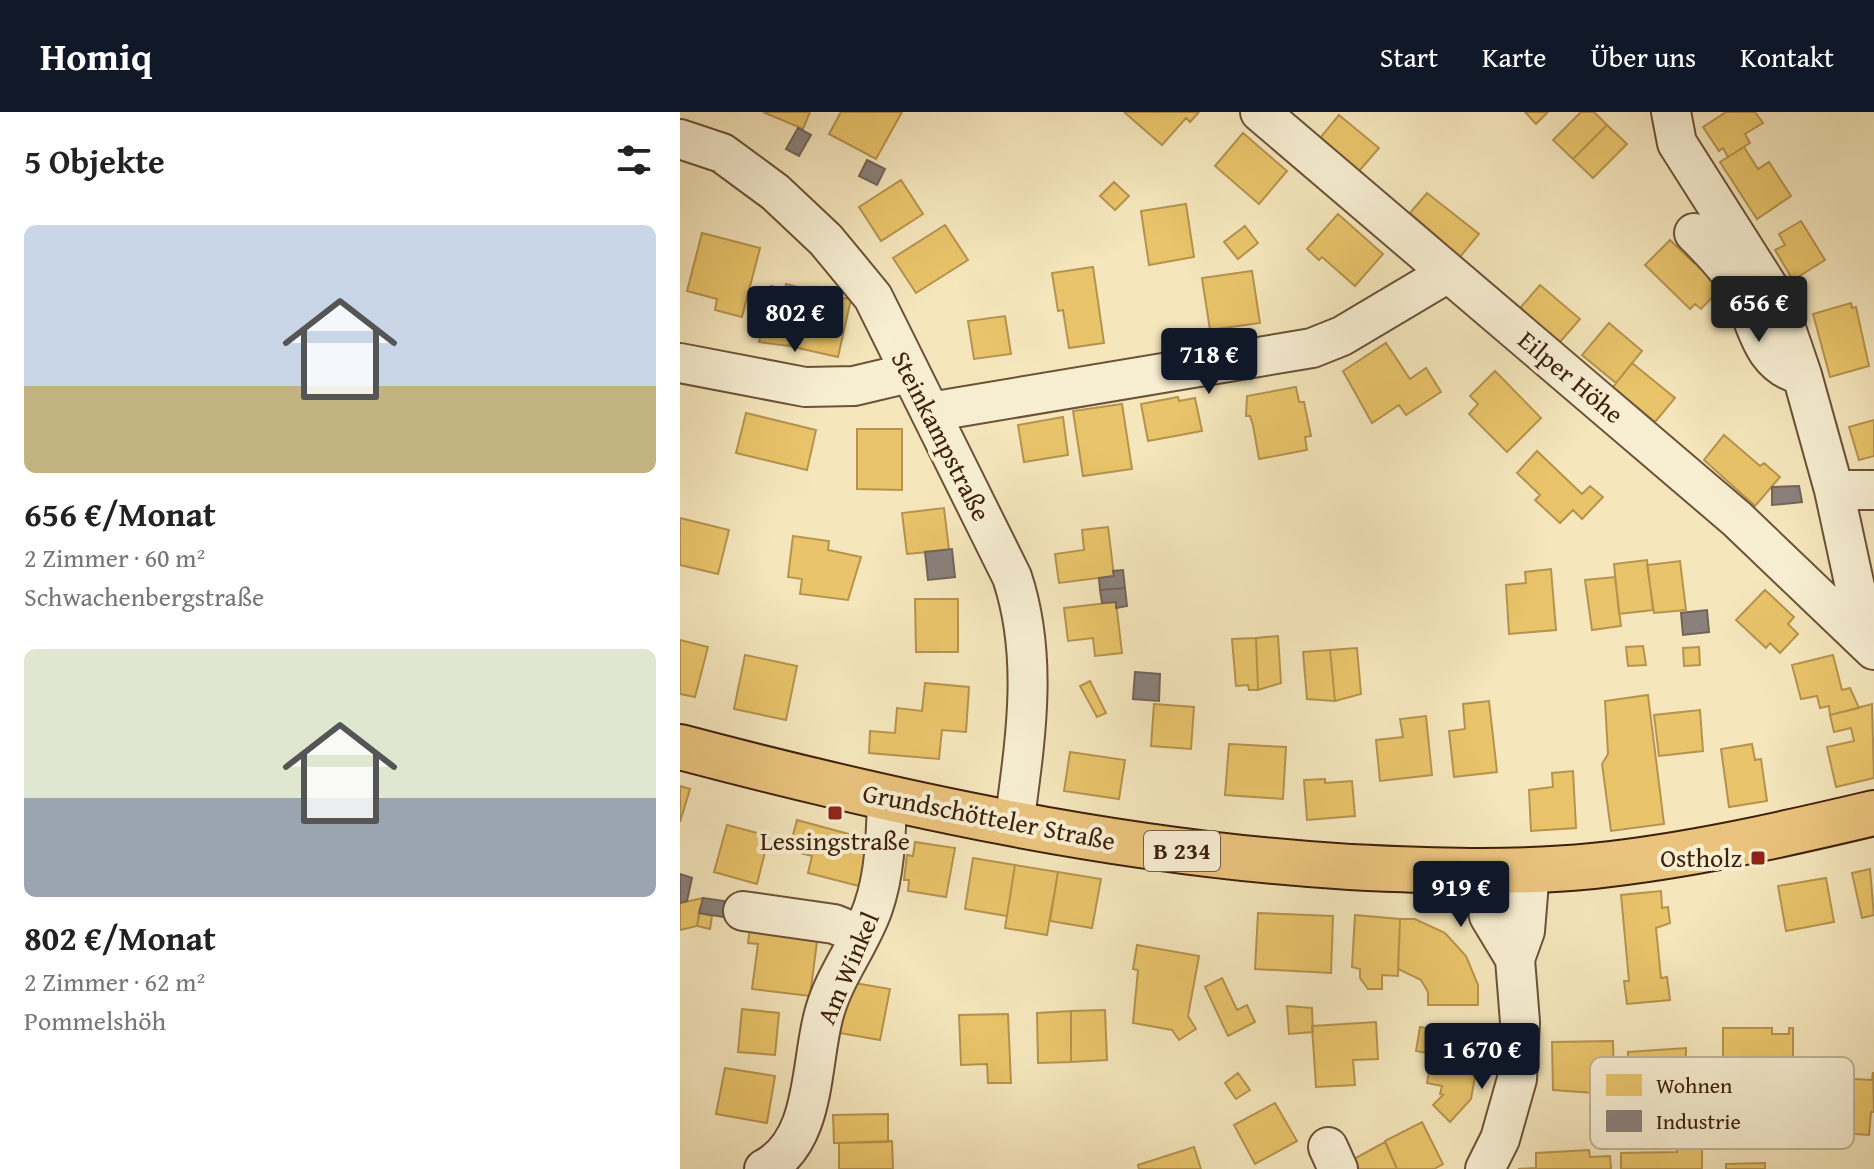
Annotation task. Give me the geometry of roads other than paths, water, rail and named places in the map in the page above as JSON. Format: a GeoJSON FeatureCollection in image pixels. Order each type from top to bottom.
{"type":"FeatureCollection","features":[{"type":"Feature","properties":{"kind":"main road","name":"Grundschötteler Straße"},"geometry":{"type":"LineString","coordinates":[[680,747],[887,799],[1014,825],[1170,850],[1286,862],[1480,871],[1530,870],[1661,857],[1874,813]]}},
{"type":"Feature","properties":{"kind":"street","name":"Eilper Höhe"},"geometry":{"type":"LineString","coordinates":[[1260,112],[1737,519],[1874,650]]}},
{"type":"Feature","properties":{"kind":"street"},"geometry":{"type":"LineString","coordinates":[[1667,120],[1765,280],[1802,375],[1834,490],[1855,587],[1874,642]]}},
{"type":"Feature","properties":{"kind":"street","name":"Steinkampstraße"},"geometry":{"type":"LineString","coordinates":[[680,139],[722,153],[775,192],[826,240],[873,297],[1012,577],[1020,599],[1029,689],[1014,825]]}},
{"type":"Feature","properties":{"kind":"street"},"geometry":{"type":"LineString","coordinates":[[1694,233],[1738,284],[1770,357],[1788,372],[1802,375]]}},
{"type":"Feature","properties":{"kind":"street"},"geometry":{"type":"LineString","coordinates":[[930,412],[1312,348],[1342,336],[1448,273]]}},
{"type":"Feature","properties":{"kind":"street"},"geometry":{"type":"LineString","coordinates":[[680,363],[805,387],[854,386],[909,373]]}},
{"type":"Feature","properties":{"kind":"street"},"geometry":{"type":"LineString","coordinates":[[1834,490],[1874,490]]}},
{"type":"Feature","properties":{"kind":"street","name":"Am Winkel"},"geometry":{"type":"LineString","coordinates":[[784,1163],[805,1111],[824,1014],[861,935],[880,885],[887,799]]}},
{"type":"Feature","properties":{"kind":"street"},"geometry":{"type":"LineString","coordinates":[[1485,1169],[1500,1139],[1517,1079],[1520,1022],[1515,959],[1525,931],[1530,870]]}},
{"type":"Feature","properties":{"kind":"street"},"geometry":{"type":"LineString","coordinates":[[1480,871],[1489,916],[1515,959]]}},
{"type":"Feature","properties":{"kind":"street"},"geometry":{"type":"LineString","coordinates":[[743,911],[834,924],[861,935]]}},
{"type":"Feature","properties":{"kind":"place","name":"Lessingstraße"},"geometry":{"type":"Point","coordinates":[835,813]}},
{"type":"Feature","properties":{"kind":"place","name":"Ostholz"},"geometry":{"type":"Point","coordinates":[1758,858]}}]}
